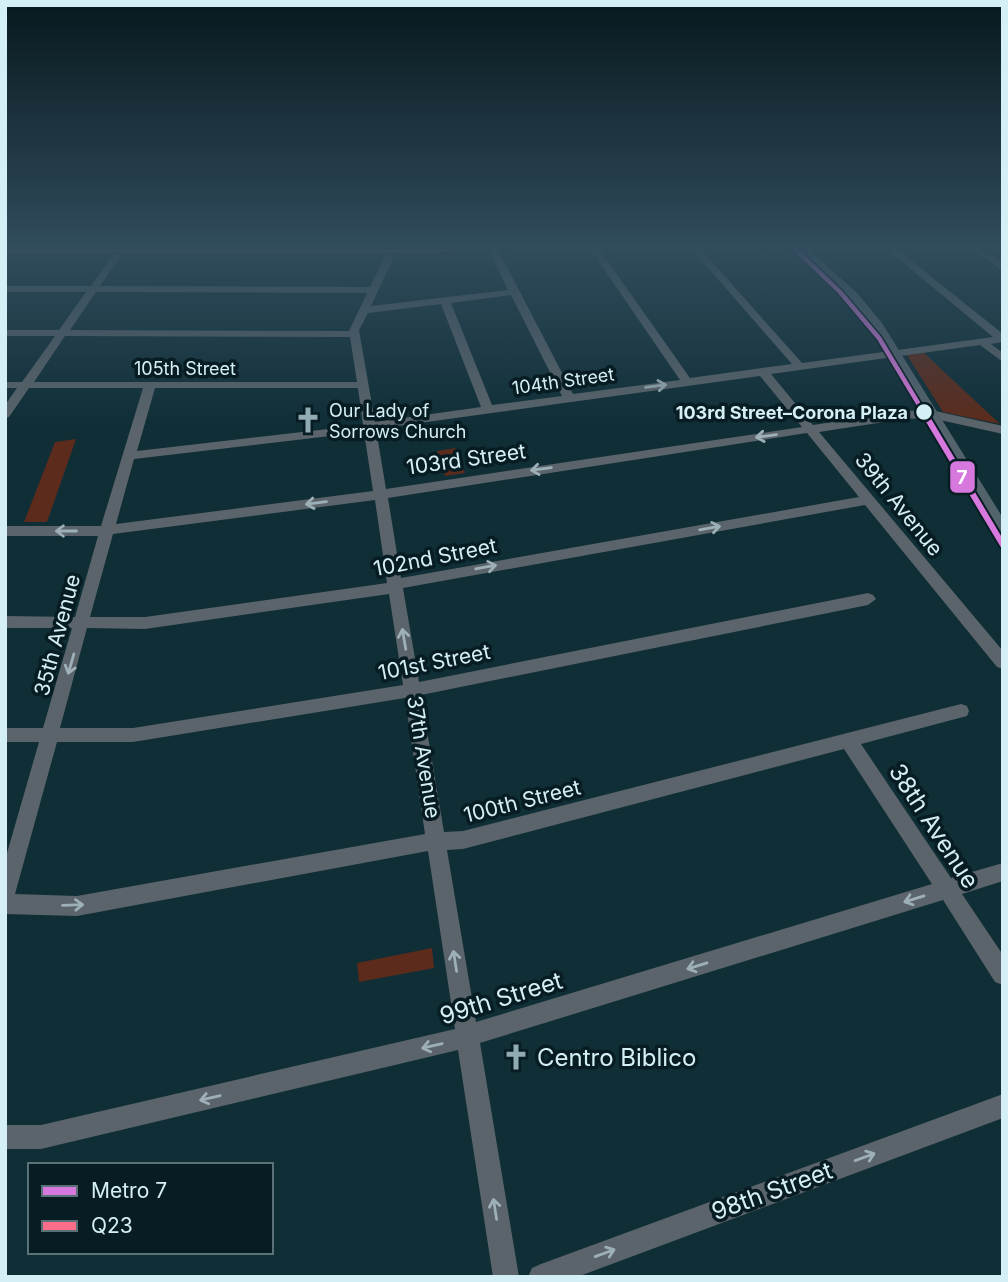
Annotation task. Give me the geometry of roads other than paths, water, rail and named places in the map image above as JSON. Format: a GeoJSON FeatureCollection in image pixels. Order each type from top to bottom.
{"type":"FeatureCollection","features":[{"type":"Feature","properties":{"kind":"main road"},"geometry":{"type":"LineString","coordinates":[[861,306],[894,354],[1001,527]]}},
{"type":"Feature","properties":{"kind":"street"},"geometry":{"type":"LineString","coordinates":[[5,399],[77,306]]}},
{"type":"Feature","properties":{"kind":"street","name":"37th Avenue"},"geometry":{"type":"LineString","coordinates":[[365,306],[355,334],[506,1277]]}},
{"type":"Feature","properties":{"kind":"street"},"geometry":{"type":"LineString","coordinates":[[363,310],[401,306]]}},
{"type":"Feature","properties":{"kind":"street"},"geometry":{"type":"LineString","coordinates":[[447,306],[488,409]]}},
{"type":"Feature","properties":{"kind":"street"},"geometry":{"type":"LineString","coordinates":[[521,306],[569,398]]}},
{"type":"Feature","properties":{"kind":"street"},"geometry":{"type":"LineString","coordinates":[[634,306],[687,382]]}},
{"type":"Feature","properties":{"kind":"street"},"geometry":{"type":"LineString","coordinates":[[746,306],[800,367]]}},
{"type":"Feature","properties":{"kind":"street"},"geometry":{"type":"LineString","coordinates":[[961,306],[1002,339]]}},
{"type":"Feature","properties":{"kind":"street"},"geometry":{"type":"LineString","coordinates":[[5,333],[355,334]]}},
{"type":"Feature","properties":{"kind":"street","name":"104th Street"},"geometry":{"type":"LineString","coordinates":[[128,456],[371,427],[1002,339]]}},
{"type":"Feature","properties":{"kind":"street"},"geometry":{"type":"LineString","coordinates":[[982,342],[1003,359]]}},
{"type":"Feature","properties":{"kind":"street","name":"39th Avenue"},"geometry":{"type":"LineString","coordinates":[[763,372],[1003,663]]}},
{"type":"Feature","properties":{"kind":"street"},"geometry":{"type":"LineString","coordinates":[[5,414],[15,385]]}},
{"type":"Feature","properties":{"kind":"street","name":"105th Street"},"geometry":{"type":"LineString","coordinates":[[15,385],[364,385]]}},
{"type":"Feature","properties":{"kind":"street","name":"35th Avenue"},"geometry":{"type":"LineString","coordinates":[[5,896],[150,385]]}},
{"type":"Feature","properties":{"kind":"street","name":"103rd Street"},"geometry":{"type":"LineString","coordinates":[[5,531],[107,530],[382,494],[904,415],[931,414],[1003,430]]}},
{"type":"Feature","properties":{"kind":"street","name":"102nd Street"},"geometry":{"type":"LineString","coordinates":[[5,622],[145,623],[395,586],[407,581],[869,500]]}},
{"type":"Feature","properties":{"kind":"street","name":"101st Street"},"geometry":{"type":"LineString","coordinates":[[5,735],[133,735],[413,689],[867,599]]}},
{"type":"Feature","properties":{"kind":"street","name":"100th Street"},"geometry":{"type":"LineString","coordinates":[[5,904],[78,906],[419,843],[463,840],[961,711]]}},
{"type":"Feature","properties":{"kind":"street","name":"38th Avenue"},"geometry":{"type":"LineString","coordinates":[[849,740],[1003,974]]}},
{"type":"Feature","properties":{"kind":"street","name":"99th Street"},"geometry":{"type":"LineString","coordinates":[[5,1137],[41,1137],[466,1036],[1003,872]]}},
{"type":"Feature","properties":{"kind":"street","name":"98th Street"},"geometry":{"type":"LineString","coordinates":[[541,1277],[1003,1106]]}},
{"type":"Feature","properties":{"kind":"metro line","name":"7"},"geometry":{"type":"LineString","coordinates":[[852,306],[879,338],[1003,545]]}},
{"type":"Feature","properties":{"kind":"place","name":"103rd Street–Corona Plaza"},"geometry":{"type":"Point","coordinates":[924,412]}},
{"type":"Feature","properties":{"kind":"place","name":"Our Lady of Sorrows Church"},"geometry":{"type":"Point","coordinates":[308,420]}},
{"type":"Feature","properties":{"kind":"place","name":"Centro Biblico"},"geometry":{"type":"Point","coordinates":[516,1057]}}]}
